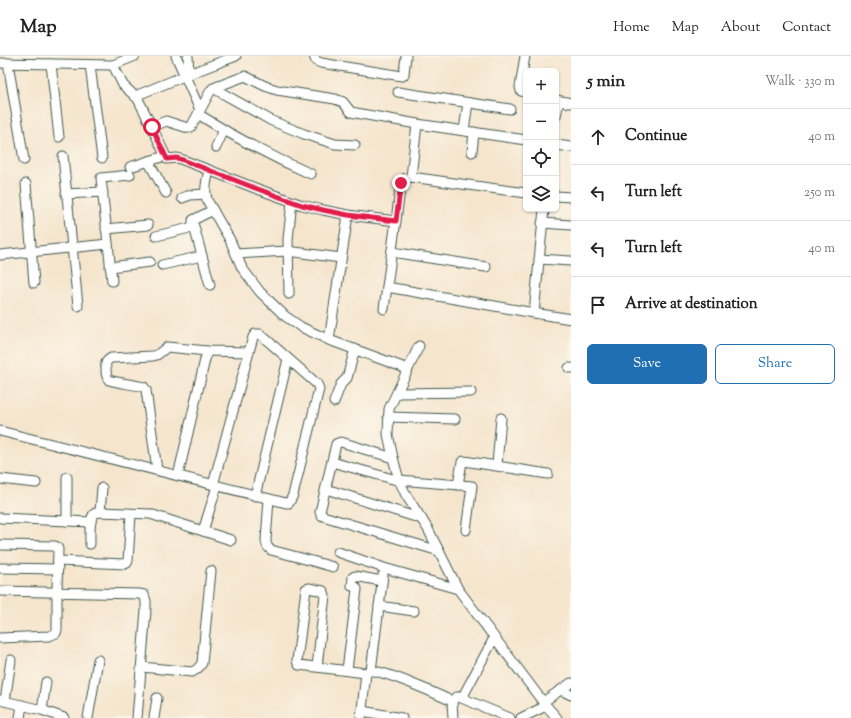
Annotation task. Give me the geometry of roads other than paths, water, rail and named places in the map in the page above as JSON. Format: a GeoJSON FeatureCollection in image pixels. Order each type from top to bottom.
{"type":"FeatureCollection","features":[{"type":"Feature","properties":{"kind":"street"},"geometry":{"type":"LineString","coordinates":[[176,56],[187,75],[199,112],[224,130],[283,162],[311,174]]}},
{"type":"Feature","properties":{"kind":"street"},"geometry":{"type":"LineString","coordinates":[[187,75],[188,56]]}},
{"type":"Feature","properties":{"kind":"street"},"geometry":{"type":"LineString","coordinates":[[135,96],[236,56]]}},
{"type":"Feature","properties":{"kind":"street"},"geometry":{"type":"LineString","coordinates":[[314,56],[316,61],[321,63],[402,76],[404,75],[406,56]]}},
{"type":"Feature","properties":{"kind":"street"},"geometry":{"type":"LineString","coordinates":[[523,68],[525,56]]}},
{"type":"Feature","properties":{"kind":"street"},"geometry":{"type":"LineString","coordinates":[[24,160],[7,61],[51,64],[113,65],[133,57]]}},
{"type":"Feature","properties":{"kind":"street"},"geometry":{"type":"LineString","coordinates":[[51,64],[59,137]]}},
{"type":"Feature","properties":{"kind":"street"},"geometry":{"type":"LineString","coordinates":[[90,65],[102,158]]}},
{"type":"Feature","properties":{"kind":"street"},"geometry":{"type":"LineString","coordinates":[[113,65],[123,85],[135,96],[167,159],[177,158],[292,202],[348,215],[396,221]]}},
{"type":"Feature","properties":{"kind":"street"},"geometry":{"type":"LineString","coordinates":[[523,68],[520,87],[521,91],[523,91]]}},
{"type":"Feature","properties":{"kind":"street"},"geometry":{"type":"LineString","coordinates":[[152,127],[166,121],[189,128],[191,127],[213,88],[245,76],[277,90],[335,99],[343,102],[351,112],[417,124],[523,140]]}},
{"type":"Feature","properties":{"kind":"street"},"geometry":{"type":"LineString","coordinates":[[213,88],[272,121],[304,134],[335,144],[355,145]]}},
{"type":"Feature","properties":{"kind":"street"},"geometry":{"type":"LineString","coordinates":[[398,92],[510,109]]}},
{"type":"Feature","properties":{"kind":"street"},"geometry":{"type":"LineString","coordinates":[[559,100],[571,104]]}},
{"type":"Feature","properties":{"kind":"street"},"geometry":{"type":"LineString","coordinates":[[464,130],[468,103]]}},
{"type":"Feature","properties":{"kind":"street"},"geometry":{"type":"LineString","coordinates":[[411,177],[417,124]]}},
{"type":"Feature","properties":{"kind":"street"},"geometry":{"type":"LineString","coordinates":[[216,147],[224,130]]}},
{"type":"Feature","properties":{"kind":"street"},"geometry":{"type":"LineString","coordinates":[[472,152],[474,132]]}},
{"type":"Feature","properties":{"kind":"street"},"geometry":{"type":"LineString","coordinates":[[559,145],[571,147]]}},
{"type":"Feature","properties":{"kind":"street"},"geometry":{"type":"LineString","coordinates":[[63,156],[78,306]]}},
{"type":"Feature","properties":{"kind":"street"},"geometry":{"type":"LineString","coordinates":[[112,281],[101,178],[130,171],[165,156]]}},
{"type":"Feature","properties":{"kind":"street"},"geometry":{"type":"LineString","coordinates":[[148,162],[166,193]]}},
{"type":"Feature","properties":{"kind":"street"},"geometry":{"type":"LineString","coordinates":[[209,170],[206,186],[207,200],[230,240],[239,261],[260,292],[285,316],[301,327],[330,340],[408,369]]}},
{"type":"Feature","properties":{"kind":"street"},"geometry":{"type":"LineString","coordinates":[[384,309],[401,183],[404,179],[411,177],[523,193]]}},
{"type":"Feature","properties":{"kind":"street"},"geometry":{"type":"LineString","coordinates":[[26,184],[34,283]]}},
{"type":"Feature","properties":{"kind":"street"},"geometry":{"type":"LineString","coordinates":[[66,194],[103,192]]}},
{"type":"Feature","properties":{"kind":"street"},"geometry":{"type":"LineString","coordinates":[[182,198],[190,195],[206,194]]}},
{"type":"Feature","properties":{"kind":"street"},"geometry":{"type":"LineString","coordinates":[[559,196],[571,197]]}},
{"type":"Feature","properties":{"kind":"street"},"geometry":{"type":"LineString","coordinates":[[289,294],[288,239],[292,202]]}},
{"type":"Feature","properties":{"kind":"street"},"geometry":{"type":"LineString","coordinates":[[210,285],[193,220],[213,210]]}},
{"type":"Feature","properties":{"kind":"street"},"geometry":{"type":"LineString","coordinates":[[534,313],[544,212]]}},
{"type":"Feature","properties":{"kind":"street"},"geometry":{"type":"LineString","coordinates":[[330,340],[348,215]]}},
{"type":"Feature","properties":{"kind":"street"},"geometry":{"type":"LineString","coordinates":[[542,223],[571,225]]}},
{"type":"Feature","properties":{"kind":"street"},"geometry":{"type":"LineString","coordinates":[[106,229],[148,225]]}},
{"type":"Feature","properties":{"kind":"street"},"geometry":{"type":"LineString","coordinates":[[156,236],[194,227]]}},
{"type":"Feature","properties":{"kind":"street"},"geometry":{"type":"LineString","coordinates":[[0,255],[108,244]]}},
{"type":"Feature","properties":{"kind":"street"},"geometry":{"type":"LineString","coordinates":[[236,254],[288,252],[341,258]]}},
{"type":"Feature","properties":{"kind":"street"},"geometry":{"type":"LineString","coordinates":[[392,252],[486,267]]}},
{"type":"Feature","properties":{"kind":"street"},"geometry":{"type":"LineString","coordinates":[[162,265],[202,256]]}},
{"type":"Feature","properties":{"kind":"street"},"geometry":{"type":"LineString","coordinates":[[539,259],[571,261]]}},
{"type":"Feature","properties":{"kind":"street"},"geometry":{"type":"LineString","coordinates":[[110,267],[150,262]]}},
{"type":"Feature","properties":{"kind":"street"},"geometry":{"type":"LineString","coordinates":[[387,287],[571,319]]}},
{"type":"Feature","properties":{"kind":"street"},"geometry":{"type":"LineString","coordinates":[[0,431],[157,470],[215,486],[255,496],[289,503],[293,495],[319,389],[318,386],[260,334],[255,334],[253,337],[215,486],[203,531]]}},
{"type":"Feature","properties":{"kind":"street"},"geometry":{"type":"LineString","coordinates":[[419,346],[389,409],[388,434],[393,458],[400,480],[406,495],[428,529],[458,589],[556,718]]}},
{"type":"Feature","properties":{"kind":"street"},"geometry":{"type":"LineString","coordinates":[[157,470],[145,388],[136,384],[112,381],[109,379],[106,375],[105,364],[108,360],[110,358],[157,355],[167,347],[207,351],[249,352]]}},
{"type":"Feature","properties":{"kind":"street"},"geometry":{"type":"LineString","coordinates":[[334,402],[341,384],[347,378],[355,349]]}},
{"type":"Feature","properties":{"kind":"street"},"geometry":{"type":"LineString","coordinates":[[178,476],[207,351]]}},
{"type":"Feature","properties":{"kind":"street"},"geometry":{"type":"LineString","coordinates":[[255,496],[288,359]]}},
{"type":"Feature","properties":{"kind":"street"},"geometry":{"type":"LineString","coordinates":[[397,393],[471,392]]}},
{"type":"Feature","properties":{"kind":"street"},"geometry":{"type":"LineString","coordinates":[[388,417],[456,419]]}},
{"type":"Feature","properties":{"kind":"street"},"geometry":{"type":"LineString","coordinates":[[497,465],[501,418]]}},
{"type":"Feature","properties":{"kind":"street"},"geometry":{"type":"LineString","coordinates":[[393,458],[338,442],[336,444],[320,512],[321,515],[439,551]]}},
{"type":"Feature","properties":{"kind":"street"},"geometry":{"type":"LineString","coordinates":[[458,485],[462,462],[466,460],[548,474]]}},
{"type":"Feature","properties":{"kind":"street"},"geometry":{"type":"LineString","coordinates":[[332,462],[400,480],[472,486],[466,530]]}},
{"type":"Feature","properties":{"kind":"street"},"geometry":{"type":"LineString","coordinates":[[67,477],[67,521]]}},
{"type":"Feature","properties":{"kind":"street"},"geometry":{"type":"LineString","coordinates":[[0,479],[36,483]]}},
{"type":"Feature","properties":{"kind":"street"},"geometry":{"type":"LineString","coordinates":[[100,512],[102,488]]}},
{"type":"Feature","properties":{"kind":"street"},"geometry":{"type":"LineString","coordinates":[[326,489],[422,519]]}},
{"type":"Feature","properties":{"kind":"street"},"geometry":{"type":"LineString","coordinates":[[269,499],[266,540],[266,545],[268,548],[333,567]]}},
{"type":"Feature","properties":{"kind":"street"},"geometry":{"type":"LineString","coordinates":[[90,544],[92,515],[100,512],[150,514],[231,540]]}},
{"type":"Feature","properties":{"kind":"street"},"geometry":{"type":"LineString","coordinates":[[0,568],[127,564],[132,514]]}},
{"type":"Feature","properties":{"kind":"street"},"geometry":{"type":"LineString","coordinates":[[0,518],[91,522]]}},
{"type":"Feature","properties":{"kind":"street"},"geometry":{"type":"LineString","coordinates":[[0,545],[55,546],[58,550],[58,630],[56,634],[49,636],[0,638]]}},
{"type":"Feature","properties":{"kind":"street"},"geometry":{"type":"LineString","coordinates":[[338,552],[384,568],[458,589]]}},
{"type":"Feature","properties":{"kind":"street"},"geometry":{"type":"LineString","coordinates":[[384,568],[362,714],[402,718]]}},
{"type":"Feature","properties":{"kind":"street"},"geometry":{"type":"LineString","coordinates":[[142,666],[192,672],[200,668],[202,663],[211,571]]}},
{"type":"Feature","properties":{"kind":"street"},"geometry":{"type":"LineString","coordinates":[[347,670],[357,589],[356,587],[352,586],[353,577],[355,576],[382,581]]}},
{"type":"Feature","properties":{"kind":"street"},"geometry":{"type":"LineString","coordinates":[[317,667],[326,594],[323,591],[309,588],[306,589],[297,661],[299,665],[394,676],[510,718]]}},
{"type":"Feature","properties":{"kind":"street"},"geometry":{"type":"LineString","coordinates":[[0,591],[144,595],[146,610],[137,718]]}},
{"type":"Feature","properties":{"kind":"street"},"geometry":{"type":"LineString","coordinates":[[379,606],[414,611]]}},
{"type":"Feature","properties":{"kind":"street"},"geometry":{"type":"LineString","coordinates":[[454,718],[457,700],[494,638]]}},
{"type":"Feature","properties":{"kind":"street"},"geometry":{"type":"LineString","coordinates":[[11,660],[3,700],[42,710],[64,718]]}},
{"type":"Feature","properties":{"kind":"street"},"geometry":{"type":"LineString","coordinates":[[88,718],[98,660]]}},
{"type":"Feature","properties":{"kind":"street"},"geometry":{"type":"LineString","coordinates":[[42,710],[46,682]]}},
{"type":"Feature","properties":{"kind":"street"},"geometry":{"type":"LineString","coordinates":[[521,718],[544,704],[571,683]]}},
{"type":"Feature","properties":{"kind":"street"},"geometry":{"type":"LineString","coordinates":[[561,690],[571,695]]}},
{"type":"Feature","properties":{"kind":"street"},"geometry":{"type":"LineString","coordinates":[[154,718],[157,698]]}},
{"type":"Feature","properties":{"kind":"street"},"geometry":{"type":"LineString","coordinates":[[20,718],[22,705]]}}]}
